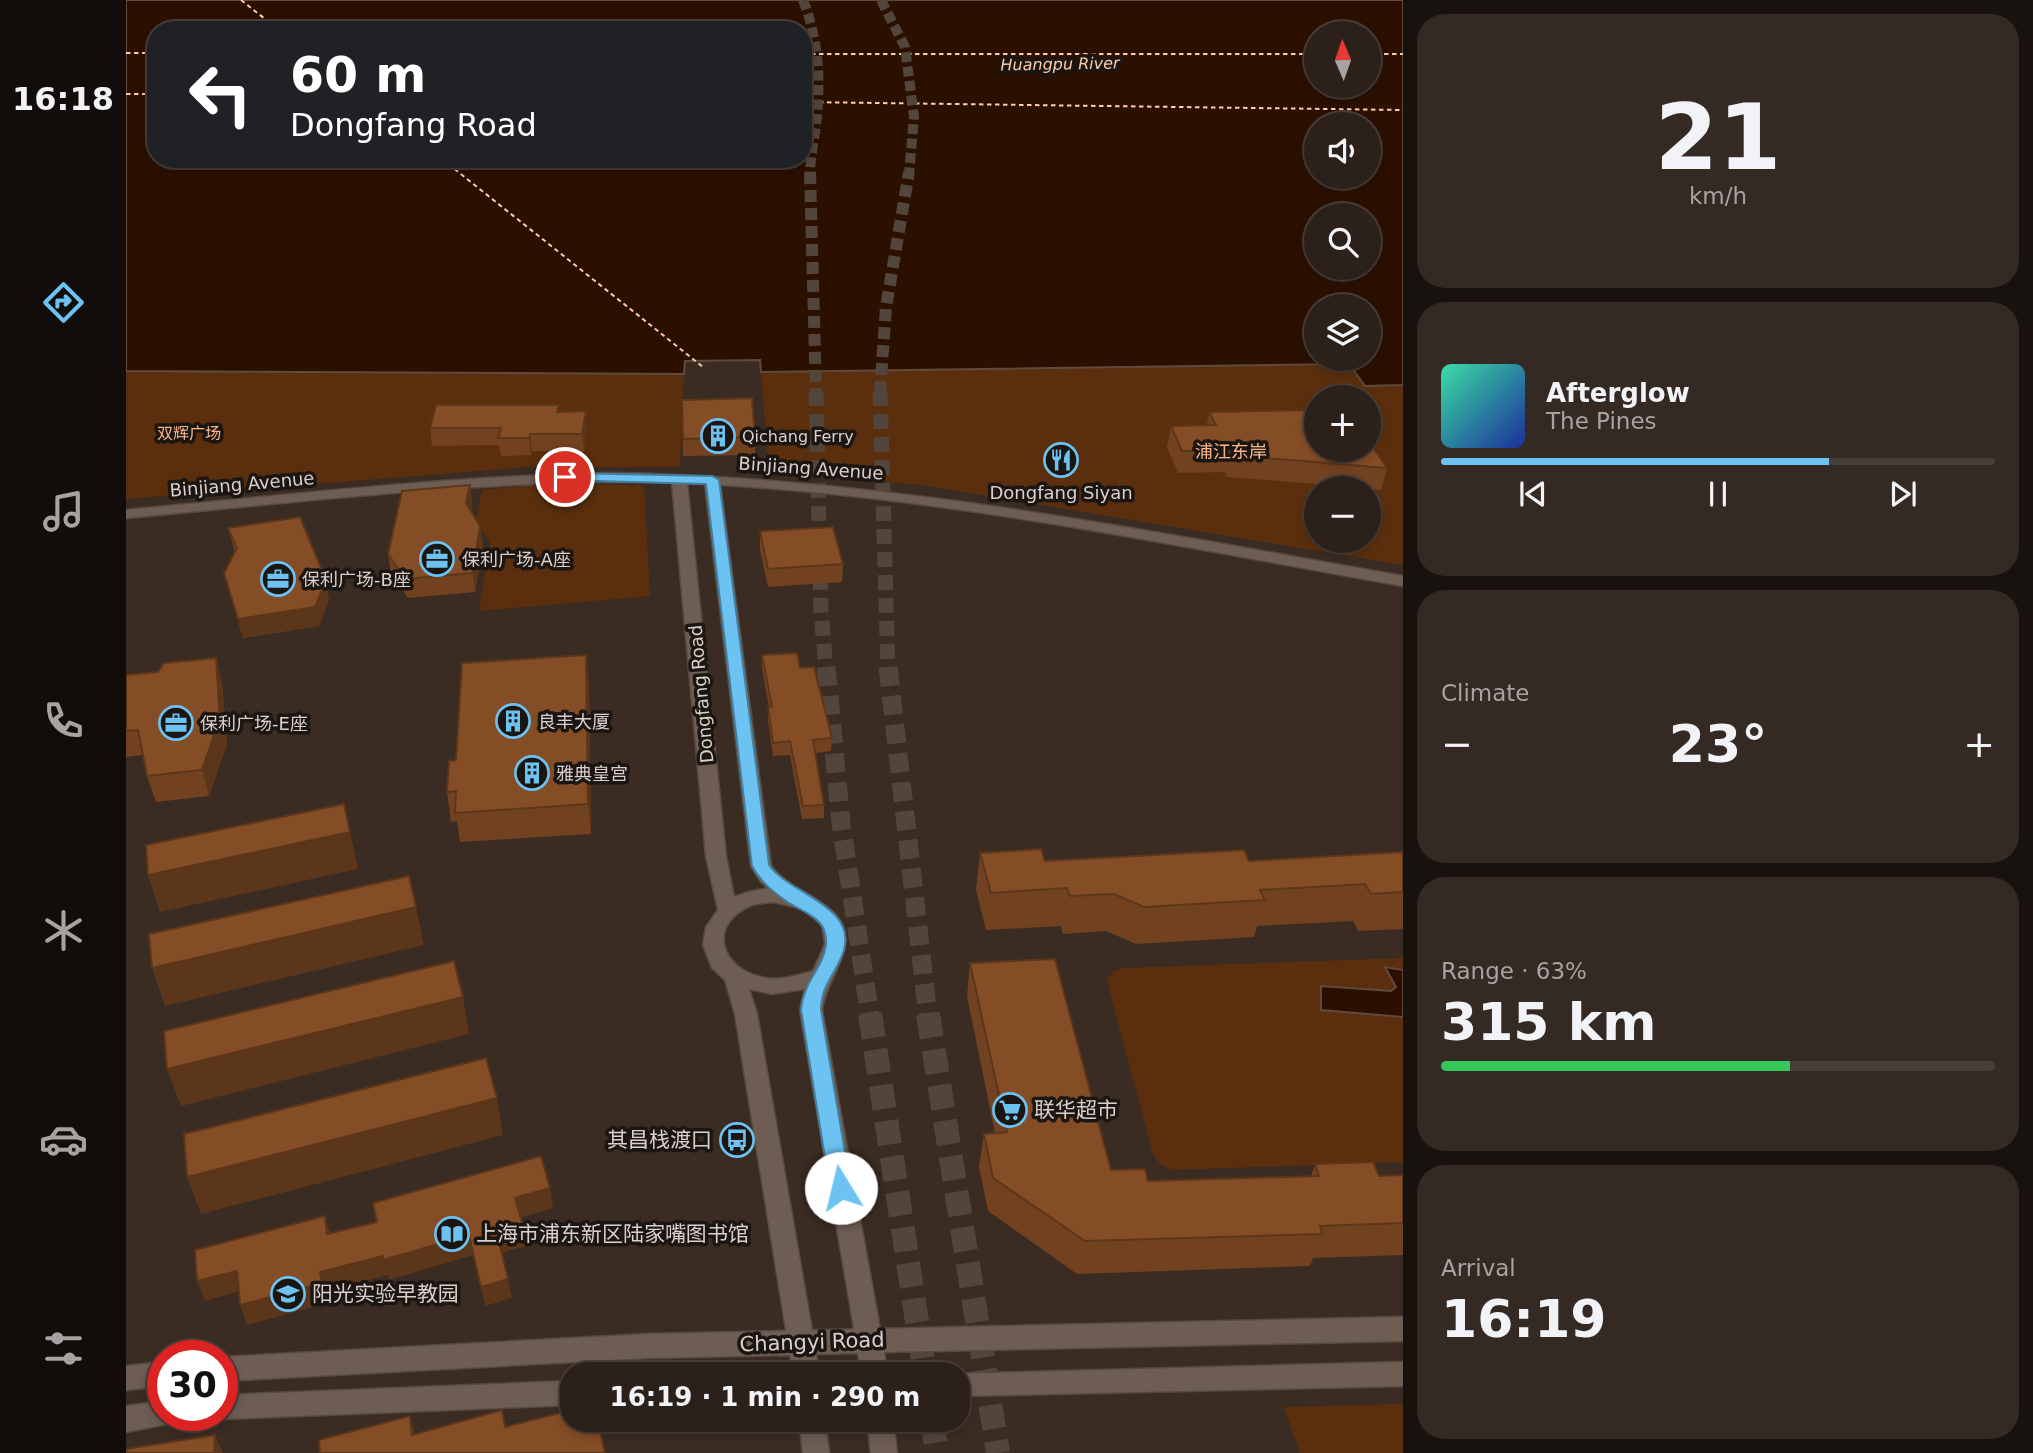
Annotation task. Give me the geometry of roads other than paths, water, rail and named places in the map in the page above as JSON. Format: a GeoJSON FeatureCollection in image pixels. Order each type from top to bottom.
{"type":"FeatureCollection","features":[{"type":"Feature","properties":{"kind":"street","name":"Binjiang Avenue"},"geometry":{"type":"LineString","coordinates":[[126,514],[537,477],[679,478],[891,493],[1403,581]]}},
{"type":"Feature","properties":{"kind":"street","name":"Dongfang Road"},"geometry":{"type":"LineString","coordinates":[[679,478],[716,856],[727,909],[758,896],[793,897]]}},
{"type":"Feature","properties":{"kind":"street","name":"Dongfang Road"},"geometry":{"type":"LineString","coordinates":[[712,480],[761,866],[768,877],[793,897],[822,912],[832,924],[835,937],[834,950],[812,993],[811,1010],[872,1362]]}},
{"type":"Feature","properties":{"kind":"street"},"geometry":{"type":"LineString","coordinates":[[727,909],[717,922],[712,936],[713,951],[721,965],[734,976],[767,986],[818,978]]}},
{"type":"Feature","properties":{"kind":"street"},"geometry":{"type":"LineString","coordinates":[[734,976],[746,1014],[804,1362]]}},
{"type":"Feature","properties":{"kind":"street","name":"Changyi Road"},"geometry":{"type":"LineString","coordinates":[[238,1368],[648,1346],[1403,1329]]}},
{"type":"Feature","properties":{"kind":"street"},"geometry":{"type":"LineString","coordinates":[[970,1384],[1403,1374]]}},
{"type":"Feature","properties":{"kind":"street"},"geometry":{"type":"LineString","coordinates":[[126,1378],[147,1376]]}},
{"type":"Feature","properties":{"kind":"street"},"geometry":{"type":"LineString","coordinates":[[238,1406],[560,1393]]}},
{"type":"Feature","properties":{"kind":"street"},"geometry":{"type":"LineString","coordinates":[[126,1419],[147,1416]]}},
{"type":"Feature","properties":{"kind":"street"},"geometry":{"type":"LineString","coordinates":[[814,1432],[816,1453]]}},
{"type":"Feature","properties":{"kind":"street"},"geometry":{"type":"LineString","coordinates":[[882,1432],[884,1453]]}},
{"type":"Feature","properties":{"kind":"water","name":"Huangpu River"},"geometry":{"type":"Polygon","coordinates":[[[126,0],[1403,0],[1403,385],[1364,385],[1354,371],[1381,371],[1381,294],[1304,294],[1304,365],[761,372],[760,360],[685,361],[684,374],[126,371],[126,0]]]}},
{"type":"Feature","properties":{"kind":"water"},"geometry":{"type":"Polygon","coordinates":[[[1385,967],[1403,970],[1403,1017],[1321,1010],[1321,986],[1391,991],[1396,987],[1385,967]]]}},
{"type":"Feature","properties":{"kind":"tunnel"},"geometry":{"type":"LineString","coordinates":[[803,0],[810,21]]}},
{"type":"Feature","properties":{"kind":"tunnel"},"geometry":{"type":"LineString","coordinates":[[881,0],[905,47],[914,117],[909,174]]}},
{"type":"Feature","properties":{"kind":"tunnel"},"geometry":{"type":"LineString","coordinates":[[812,31],[818,77],[818,109],[812,155]]}},
{"type":"Feature","properties":{"kind":"tunnel"},"geometry":{"type":"LineString","coordinates":[[810,168],[810,174]]}},
{"type":"Feature","properties":{"kind":"tunnel"},"geometry":{"type":"LineString","coordinates":[[880,392],[886,307],[909,172]]}},
{"type":"Feature","properties":{"kind":"tunnel"},"geometry":{"type":"LineString","coordinates":[[810,174],[816,393]]}},
{"type":"Feature","properties":{"kind":"tunnel"},"geometry":{"type":"LineString","coordinates":[[816,391],[821,612],[826,668]]}},
{"type":"Feature","properties":{"kind":"tunnel"},"geometry":{"type":"LineString","coordinates":[[880,392],[888,668]]}},
{"type":"Feature","properties":{"kind":"tunnel"},"geometry":{"type":"LineString","coordinates":[[826,667],[841,823],[870,1016]]}},
{"type":"Feature","properties":{"kind":"tunnel"},"geometry":{"type":"LineString","coordinates":[[888,667],[928,1016]]}},
{"type":"Feature","properties":{"kind":"tunnel"},"geometry":{"type":"LineString","coordinates":[[870,1014],[923,1362]]}},
{"type":"Feature","properties":{"kind":"tunnel"},"geometry":{"type":"LineString","coordinates":[[928,1014],[998,1453]]}},
{"type":"Feature","properties":{"kind":"tunnel"},"geometry":{"type":"LineString","coordinates":[[934,1432],[937,1453]]}},
{"type":"Feature","properties":{"kind":"place","name":"Qichang Ferry"},"geometry":{"type":"Point","coordinates":[718,436]}},
{"type":"Feature","properties":{"kind":"place","name":"Dongfang Siyan"},"geometry":{"type":"Point","coordinates":[1061,460]}},
{"type":"Feature","properties":{"kind":"place","name":"保利广场-A座"},"geometry":{"type":"Point","coordinates":[437,559]}},
{"type":"Feature","properties":{"kind":"place","name":"保利广场-B座"},"geometry":{"type":"Point","coordinates":[278,579]}},
{"type":"Feature","properties":{"kind":"place","name":"良丰大厦"},"geometry":{"type":"Point","coordinates":[513,721]}},
{"type":"Feature","properties":{"kind":"place","name":"保利广场-E座"},"geometry":{"type":"Point","coordinates":[176,723]}},
{"type":"Feature","properties":{"kind":"place","name":"雅典皇宫"},"geometry":{"type":"Point","coordinates":[532,773]}},
{"type":"Feature","properties":{"kind":"place","name":"联华超市"},"geometry":{"type":"Point","coordinates":[1010,1110]}},
{"type":"Feature","properties":{"kind":"place","name":"其昌栈渡口"},"geometry":{"type":"Point","coordinates":[737,1140]}},
{"type":"Feature","properties":{"kind":"place","name":"上海市浦东新区陆家嘴图书馆"},"geometry":{"type":"Point","coordinates":[452,1234]}},
{"type":"Feature","properties":{"kind":"place","name":"阳光实验早教园"},"geometry":{"type":"Point","coordinates":[288,1294]}},
{"type":"Feature","properties":{"kind":"park label","name":"双辉广场"},"geometry":{"type":"Point","coordinates":[189,433]}},
{"type":"Feature","properties":{"kind":"park label","name":"浦江东岸"},"geometry":{"type":"Point","coordinates":[1231,451]}}]}
